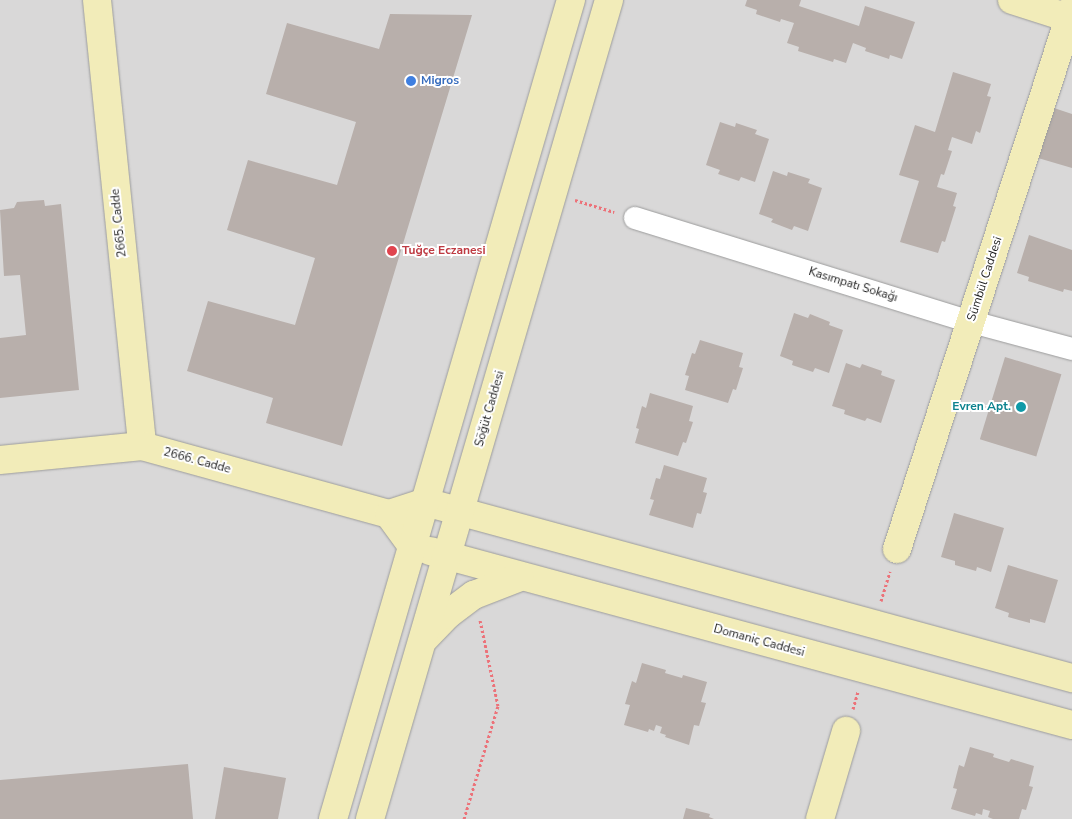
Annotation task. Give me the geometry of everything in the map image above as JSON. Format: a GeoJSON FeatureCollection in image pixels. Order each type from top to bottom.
{"type":"FeatureCollection","features":[{"type":"Feature","properties":{"kind":"main road","name":"2665. Cadde"},"geometry":{"type":"LineString","coordinates":[[97,0],[142,446]]}},
{"type":"Feature","properties":{"kind":"main road"},"geometry":{"type":"LineString","coordinates":[[333,819],[571,0]]}},
{"type":"Feature","properties":{"kind":"main road","name":"Söğüt Caddesi"},"geometry":{"type":"LineString","coordinates":[[370,819],[609,0]]}},
{"type":"Feature","properties":{"kind":"main road"},"geometry":{"type":"LineString","coordinates":[[1012,0],[1071,16]]}},
{"type":"Feature","properties":{"kind":"main road","name":"Sümbül Caddesi"},"geometry":{"type":"LineString","coordinates":[[897,549],[1071,16]]}},
{"type":"Feature","properties":{"kind":"main road","name":"2666. Cadde"},"geometry":{"type":"LineString","coordinates":[[0,460],[142,446],[389,514]]}},
{"type":"Feature","properties":{"kind":"main road"},"geometry":{"type":"LineString","coordinates":[[412,546],[389,514],[425,502],[1072,678]]}},
{"type":"Feature","properties":{"kind":"main road","name":"Domaniç Caddesi"},"geometry":{"type":"LineString","coordinates":[[412,546],[520,577],[1072,725]]}},
{"type":"Feature","properties":{"kind":"main road"},"geometry":{"type":"LineString","coordinates":[[422,641],[447,615],[474,595],[520,577]]}},
{"type":"Feature","properties":{"kind":"main road"},"geometry":{"type":"LineString","coordinates":[[820,819],[846,731]]}},
{"type":"Feature","properties":{"kind":"street","name":"Kasımpatı Sokağı"},"geometry":{"type":"LineString","coordinates":[[635,218],[972,322],[1072,349]]}},
{"type":"Feature","properties":{"kind":"path"},"geometry":{"type":"LineString","coordinates":[[553,193],[635,218]]}},
{"type":"Feature","properties":{"kind":"path"},"geometry":{"type":"LineString","coordinates":[[874,625],[897,549]]}},
{"type":"Feature","properties":{"kind":"path"},"geometry":{"type":"LineString","coordinates":[[464,819],[498,706],[474,595]]}},
{"type":"Feature","properties":{"kind":"path"},"geometry":{"type":"LineString","coordinates":[[846,731],[864,669]]}},
{"type":"Feature","properties":{"kind":"shaded area"},"geometry":{"type":"Polygon","coordinates":[[[0,0],[1072,0],[1072,819],[0,819],[0,0]]]}},
{"type":"Feature","properties":{"kind":"building"},"geometry":{"type":"Polygon","coordinates":[[[747,0],[801,0],[799,6],[859,26],[865,6],[915,22],[902,59],[890,55],[889,59],[865,51],[866,48],[853,43],[846,63],[834,59],[833,62],[798,51],[799,47],[787,43],[794,23],[781,19],[780,22],[756,14],[757,10],[745,6],[747,0]]]}},
{"type":"Feature","properties":{"kind":"building"},"geometry":{"type":"Polygon","coordinates":[[[390,14],[472,15],[342,446],[266,423],[273,398],[187,371],[208,301],[295,325],[315,258],[227,230],[248,160],[337,185],[356,122],[266,94],[287,23],[379,49],[390,14]]]}},
{"type":"Feature","properties":{"kind":"building"},"geometry":{"type":"Polygon","coordinates":[[[953,72],[991,84],[987,96],[991,97],[980,133],[976,131],[972,144],[952,137],[948,150],[952,151],[944,175],[941,174],[937,187],[957,193],[953,206],[956,207],[945,242],[942,241],[938,253],[900,242],[919,181],[899,175],[915,125],[935,132],[953,72]]]}},
{"type":"Feature","properties":{"kind":"building"},"geometry":{"type":"Polygon","coordinates":[[[1054,108],[1072,114],[1072,168],[1038,158],[1054,108]]]}},
{"type":"Feature","properties":{"kind":"building"},"geometry":{"type":"Polygon","coordinates":[[[720,122],[735,127],[736,123],[757,130],[755,134],[769,139],[755,182],[741,177],[739,181],[718,174],[720,170],[706,165],[720,122]]]}},
{"type":"Feature","properties":{"kind":"building"},"geometry":{"type":"Polygon","coordinates":[[[773,171],[787,176],[788,172],[810,179],[808,183],[822,188],[808,231],[794,226],[792,230],[771,222],[773,219],[759,214],[773,171]]]}},
{"type":"Feature","properties":{"kind":"building"},"geometry":{"type":"Polygon","coordinates":[[[44,200],[45,206],[61,204],[79,390],[0,398],[0,338],[26,335],[20,275],[4,276],[0,210],[14,208],[17,202],[44,200]]]}},
{"type":"Feature","properties":{"kind":"building"},"geometry":{"type":"Polygon","coordinates":[[[1029,235],[1072,250],[1072,291],[1064,289],[1063,292],[1028,281],[1029,277],[1017,273],[1029,235]]]}},
{"type":"Feature","properties":{"kind":"building"},"geometry":{"type":"Polygon","coordinates":[[[794,313],[808,318],[810,314],[830,322],[829,325],[843,330],[829,373],[815,368],[813,372],[792,365],[793,361],[780,356],[794,313]]]}},
{"type":"Feature","properties":{"kind":"building"},"geometry":{"type":"Polygon","coordinates":[[[700,340],[743,353],[739,367],[743,368],[736,390],[733,389],[728,403],[685,390],[689,376],[685,375],[692,353],[695,354],[700,340]]]}},
{"type":"Feature","properties":{"kind":"building","name":"Evren Apt."},"geometry":{"type":"Polygon","coordinates":[[[1005,357],[1061,374],[1036,456],[980,439],[1005,357]]]}},
{"type":"Feature","properties":{"kind":"building"},"geometry":{"type":"Polygon","coordinates":[[[846,363],[860,368],[862,364],[882,371],[881,375],[895,380],[881,423],[867,418],[865,421],[844,414],[845,410],[832,406],[846,363]]]}},
{"type":"Feature","properties":{"kind":"building"},"geometry":{"type":"Polygon","coordinates":[[[650,393],[693,406],[689,421],[693,422],[686,443],[683,442],[678,456],[635,443],[639,429],[636,428],[642,406],[646,408],[650,393]]]}},
{"type":"Feature","properties":{"kind":"building"},"geometry":{"type":"Polygon","coordinates":[[[664,465],[707,478],[703,492],[707,493],[701,514],[697,513],[693,528],[649,515],[654,500],[650,499],[656,478],[660,479],[664,465]]]}},
{"type":"Feature","properties":{"kind":"building"},"geometry":{"type":"Polygon","coordinates":[[[954,513],[1004,528],[991,572],[977,567],[976,571],[955,565],[955,561],[941,557],[954,513]]]}},
{"type":"Feature","properties":{"kind":"building"},"geometry":{"type":"Polygon","coordinates":[[[1008,565],[1058,580],[1045,623],[1030,619],[1030,623],[1008,617],[1009,613],[995,608],[1008,565]]]}},
{"type":"Feature","properties":{"kind":"building"},"geometry":{"type":"Polygon","coordinates":[[[642,663],[666,670],[665,673],[682,678],[683,675],[707,682],[701,702],[706,703],[699,726],[694,725],[689,745],[665,737],[666,735],[660,733],[662,727],[656,725],[654,731],[649,729],[648,732],[624,725],[630,705],[625,704],[632,681],[636,683],[642,663]]]}},
{"type":"Feature","properties":{"kind":"building"},"geometry":{"type":"Polygon","coordinates":[[[970,747],[994,754],[993,757],[1009,762],[1011,759],[1034,766],[1029,786],[1033,787],[1026,810],[1022,809],[1019,819],[993,819],[988,817],[990,811],[983,809],[982,815],[976,813],[975,816],[951,809],[957,789],[953,788],[959,765],[964,767],[970,747]]]}},
{"type":"Feature","properties":{"kind":"building"},"geometry":{"type":"Polygon","coordinates":[[[188,764],[193,819],[0,819],[0,780],[188,764]]]}},
{"type":"Feature","properties":{"kind":"building"},"geometry":{"type":"Polygon","coordinates":[[[224,767],[286,778],[278,819],[215,819],[224,767]]]}},
{"type":"Feature","properties":{"kind":"building"},"geometry":{"type":"Polygon","coordinates":[[[686,808],[710,814],[709,817],[714,819],[683,819],[686,808]]]}},
{"type":"Feature","properties":{"kind":"place","name":"Migros"},"geometry":{"type":"Point","coordinates":[411,81]}},
{"type":"Feature","properties":{"kind":"place","name":"Tuğçe Eczanesi"},"geometry":{"type":"Point","coordinates":[392,251]}},
{"type":"Feature","properties":{"kind":"place","name":"Evren Apt."},"geometry":{"type":"Point","coordinates":[1021,407]}}]}
